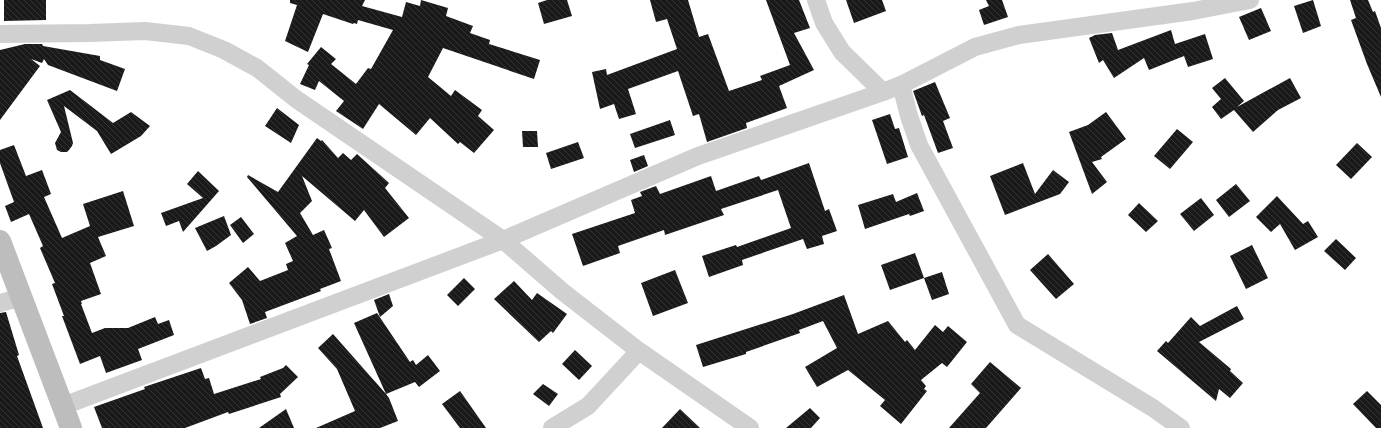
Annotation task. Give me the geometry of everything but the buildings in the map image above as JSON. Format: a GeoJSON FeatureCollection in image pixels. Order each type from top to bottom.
{"type":"FeatureCollection","features":[{"type":"Feature","properties":{"kind":"street"},"geometry":{"type":"LineString","coordinates":[[816,0],[824,23],[842,52],[884,92]]}},
{"type":"Feature","properties":{"kind":"street"},"geometry":{"type":"LineString","coordinates":[[63,406],[503,240],[698,156],[884,92],[901,85],[975,47],[1019,35],[1193,11],[1250,0]]}},
{"type":"Feature","properties":{"kind":"street"},"geometry":{"type":"LineString","coordinates":[[0,34],[145,31],[188,36],[224,50],[257,68],[296,99],[503,240],[563,292],[639,351],[750,428]]}},
{"type":"Feature","properties":{"kind":"street"},"geometry":{"type":"LineString","coordinates":[[901,85],[909,116],[919,145],[1017,325],[1153,408],[1181,428]]}},
{"type":"Feature","properties":{"kind":"street"},"geometry":{"type":"LineString","coordinates":[[0,241],[71,428]]}},
{"type":"Feature","properties":{"kind":"street"},"geometry":{"type":"LineString","coordinates":[[0,303],[22,297]]}},
{"type":"Feature","properties":{"kind":"street"},"geometry":{"type":"LineString","coordinates":[[552,428],[588,406],[639,351]]}}]}
